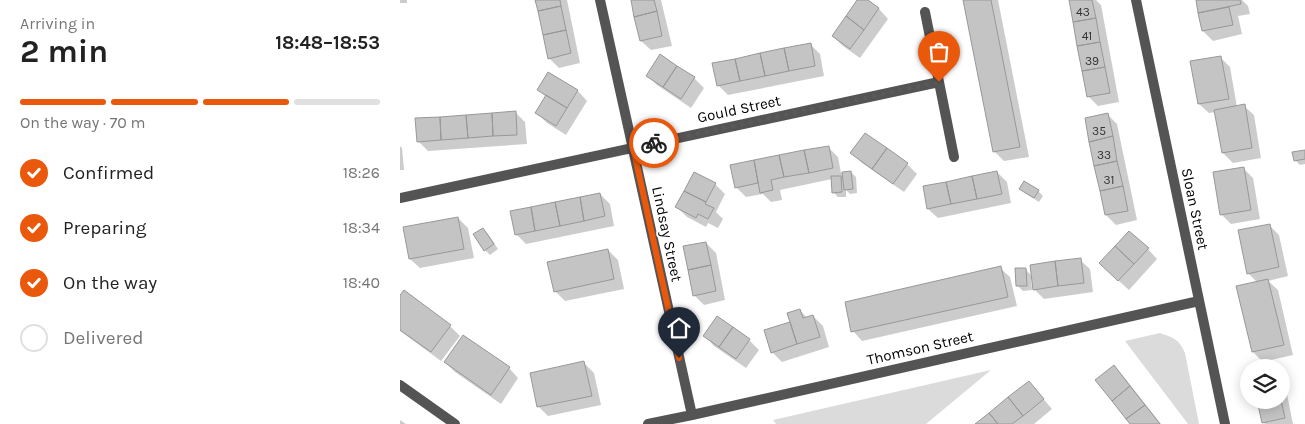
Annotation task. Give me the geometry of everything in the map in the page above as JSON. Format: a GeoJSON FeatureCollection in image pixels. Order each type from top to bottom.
{"type":"FeatureCollection","features":[{"type":"Feature","properties":{"kind":"street","name":"Lindsay Street"},"geometry":{"type":"LineString","coordinates":[[600,0],[692,415]]}},
{"type":"Feature","properties":{"kind":"street","name":"Sloan Street"},"geometry":{"type":"LineString","coordinates":[[1136,0],[1225,424]]}},
{"type":"Feature","properties":{"kind":"street"},"geometry":{"type":"LineString","coordinates":[[926,12],[954,157]]}},
{"type":"Feature","properties":{"kind":"street","name":"Gould Street"},"geometry":{"type":"LineString","coordinates":[[400,198],[939,82]]}},
{"type":"Feature","properties":{"kind":"street","name":"Thomson Street"},"geometry":{"type":"LineString","coordinates":[[648,424],[1199,301]]}},
{"type":"Feature","properties":{"kind":"street"},"geometry":{"type":"LineString","coordinates":[[400,385],[454,424]]}},
{"type":"Feature","properties":{"kind":"shaded area"},"geometry":{"type":"Polygon","coordinates":[[[1160,333],[1176,340],[1185,353],[1199,424],[1188,424],[1125,341],[1160,333]]]}},
{"type":"Feature","properties":{"kind":"shaded area"},"geometry":{"type":"Polygon","coordinates":[[[991,370],[926,424],[776,424],[773,420],[991,370]]]}},
{"type":"Feature","properties":{"kind":"building"},"geometry":{"type":"Polygon","coordinates":[[[535,0],[560,0],[561,6],[538,11],[535,0]]]}},
{"type":"Feature","properties":{"kind":"building"},"geometry":{"type":"Polygon","coordinates":[[[631,0],[654,0],[657,11],[634,17],[631,0]]]}},
{"type":"Feature","properties":{"kind":"building"},"geometry":{"type":"Polygon","coordinates":[[[857,0],[868,0],[879,8],[864,30],[846,16],[857,0]]]}},
{"type":"Feature","properties":{"kind":"building"},"geometry":{"type":"Polygon","coordinates":[[[963,0],[991,0],[1020,147],[993,152],[963,0]]]}},
{"type":"Feature","properties":{"kind":"building"},"geometry":{"type":"Polygon","coordinates":[[[1069,0],[1092,0],[1096,18],[1073,22],[1069,0]]]}},
{"type":"Feature","properties":{"kind":"building"},"geometry":{"type":"Polygon","coordinates":[[[1196,0],[1240,0],[1241,4],[1198,13],[1196,0]]]}},
{"type":"Feature","properties":{"kind":"building"},"geometry":{"type":"Polygon","coordinates":[[[561,6],[566,30],[543,35],[538,11],[561,6]]]}},
{"type":"Feature","properties":{"kind":"building"},"geometry":{"type":"Polygon","coordinates":[[[1229,7],[1233,25],[1202,31],[1198,13],[1229,7]]]}},
{"type":"Feature","properties":{"kind":"building"},"geometry":{"type":"Polygon","coordinates":[[[657,11],[662,36],[640,41],[634,17],[657,11]]]}},
{"type":"Feature","properties":{"kind":"building"},"geometry":{"type":"Polygon","coordinates":[[[846,16],[864,30],[850,49],[832,36],[846,16]]]}},
{"type":"Feature","properties":{"kind":"building"},"geometry":{"type":"Polygon","coordinates":[[[1096,18],[1100,42],[1077,46],[1073,22],[1096,18]]]}},
{"type":"Feature","properties":{"kind":"building"},"geometry":{"type":"Polygon","coordinates":[[[566,30],[571,53],[548,59],[543,35],[566,30]]]}},
{"type":"Feature","properties":{"kind":"building"},"geometry":{"type":"Polygon","coordinates":[[[1100,42],[1105,67],[1082,71],[1077,46],[1100,42]]]}},
{"type":"Feature","properties":{"kind":"building"},"geometry":{"type":"Polygon","coordinates":[[[811,43],[815,66],[789,71],[784,48],[811,43]]]}},
{"type":"Feature","properties":{"kind":"building"},"geometry":{"type":"Polygon","coordinates":[[[784,48],[789,71],[765,76],[760,53],[784,48]]]}},
{"type":"Feature","properties":{"kind":"building"},"geometry":{"type":"Polygon","coordinates":[[[760,53],[765,76],[740,81],[735,59],[760,53]]]}},
{"type":"Feature","properties":{"kind":"building"},"geometry":{"type":"Polygon","coordinates":[[[660,54],[677,66],[663,87],[646,76],[660,54]]]}},
{"type":"Feature","properties":{"kind":"building"},"geometry":{"type":"Polygon","coordinates":[[[1221,56],[1229,99],[1198,104],[1190,61],[1221,56]]]}},
{"type":"Feature","properties":{"kind":"building"},"geometry":{"type":"Polygon","coordinates":[[[735,59],[740,81],[717,86],[712,63],[735,59]]]}},
{"type":"Feature","properties":{"kind":"building"},"geometry":{"type":"Polygon","coordinates":[[[677,66],[695,77],[681,99],[663,87],[677,66]]]}},
{"type":"Feature","properties":{"kind":"building"},"geometry":{"type":"Polygon","coordinates":[[[1105,67],[1110,93],[1087,97],[1082,71],[1105,67]]]}},
{"type":"Feature","properties":{"kind":"building"},"geometry":{"type":"Polygon","coordinates":[[[548,72],[578,90],[567,108],[537,90],[548,72]]]}},
{"type":"Feature","properties":{"kind":"building"},"geometry":{"type":"Polygon","coordinates":[[[546,95],[567,108],[556,126],[535,113],[546,95]]]}},
{"type":"Feature","properties":{"kind":"building"},"geometry":{"type":"Polygon","coordinates":[[[1245,104],[1252,148],[1222,153],[1214,110],[1245,104]]]}},
{"type":"Feature","properties":{"kind":"building"},"geometry":{"type":"Polygon","coordinates":[[[516,111],[517,135],[493,136],[492,113],[516,111]]]}},
{"type":"Feature","properties":{"kind":"building"},"geometry":{"type":"Polygon","coordinates":[[[492,113],[493,136],[468,138],[466,115],[492,113]]]}},
{"type":"Feature","properties":{"kind":"building"},"geometry":{"type":"Polygon","coordinates":[[[1108,113],[1113,136],[1089,142],[1085,118],[1108,113]]]}},
{"type":"Feature","properties":{"kind":"building"},"geometry":{"type":"Polygon","coordinates":[[[466,115],[468,138],[441,140],[440,117],[466,115]]]}},
{"type":"Feature","properties":{"kind":"building"},"geometry":{"type":"Polygon","coordinates":[[[440,117],[441,140],[417,142],[415,118],[440,117]]]}},
{"type":"Feature","properties":{"kind":"building"},"geometry":{"type":"Polygon","coordinates":[[[865,133],[887,148],[872,169],[850,153],[865,133]]]}},
{"type":"Feature","properties":{"kind":"building"},"geometry":{"type":"Polygon","coordinates":[[[1113,136],[1117,161],[1094,166],[1089,142],[1113,136]]]}},
{"type":"Feature","properties":{"kind":"building"},"geometry":{"type":"Polygon","coordinates":[[[829,146],[833,168],[809,173],[804,150],[829,146]]]}},
{"type":"Feature","properties":{"kind":"building"},"geometry":{"type":"Polygon","coordinates":[[[887,148],[908,163],[893,184],[872,169],[887,148]]]}},
{"type":"Feature","properties":{"kind":"building"},"geometry":{"type":"Polygon","coordinates":[[[804,150],[809,173],[784,177],[779,155],[804,150]]]}},
{"type":"Feature","properties":{"kind":"building"},"geometry":{"type":"Polygon","coordinates":[[[1305,150],[1305,159],[1294,161],[1292,152],[1305,150]]]}},
{"type":"Feature","properties":{"kind":"building"},"geometry":{"type":"Polygon","coordinates":[[[779,155],[784,177],[771,180],[773,190],[760,193],[754,160],[779,155]]]}},
{"type":"Feature","properties":{"kind":"building"},"geometry":{"type":"Polygon","coordinates":[[[754,160],[758,183],[735,188],[730,165],[754,160]]]}},
{"type":"Feature","properties":{"kind":"building"},"geometry":{"type":"Polygon","coordinates":[[[1117,161],[1123,186],[1100,191],[1094,166],[1117,161]]]}},
{"type":"Feature","properties":{"kind":"building"},"geometry":{"type":"Polygon","coordinates":[[[1244,167],[1251,210],[1220,215],[1213,172],[1244,167]]]}},
{"type":"Feature","properties":{"kind":"building"},"geometry":{"type":"Polygon","coordinates":[[[851,171],[853,189],[844,190],[842,172],[851,171]]]}},
{"type":"Feature","properties":{"kind":"building"},"geometry":{"type":"Polygon","coordinates":[[[997,171],[1002,194],[977,199],[972,176],[997,171]]]}},
{"type":"Feature","properties":{"kind":"building"},"geometry":{"type":"Polygon","coordinates":[[[694,172],[716,183],[706,202],[684,191],[694,172]]]}},
{"type":"Feature","properties":{"kind":"building"},"geometry":{"type":"Polygon","coordinates":[[[831,176],[841,176],[842,192],[832,193],[831,176]]]}},
{"type":"Feature","properties":{"kind":"building"},"geometry":{"type":"Polygon","coordinates":[[[972,176],[977,199],[951,204],[946,182],[972,176]]]}},
{"type":"Feature","properties":{"kind":"building"},"geometry":{"type":"Polygon","coordinates":[[[1024,181],[1039,190],[1034,198],[1019,189],[1024,181]]]}},
{"type":"Feature","properties":{"kind":"building"},"geometry":{"type":"Polygon","coordinates":[[[946,182],[951,204],[927,209],[923,186],[946,182]]]}},
{"type":"Feature","properties":{"kind":"building"},"geometry":{"type":"Polygon","coordinates":[[[1123,186],[1128,211],[1105,215],[1100,191],[1123,186]]]}},
{"type":"Feature","properties":{"kind":"building"},"geometry":{"type":"Polygon","coordinates":[[[684,191],[714,208],[708,219],[698,214],[696,218],[675,207],[684,191]]]}},
{"type":"Feature","properties":{"kind":"building"},"geometry":{"type":"Polygon","coordinates":[[[600,193],[605,216],[584,221],[580,197],[600,193]]]}},
{"type":"Feature","properties":{"kind":"building"},"geometry":{"type":"Polygon","coordinates":[[[580,197],[584,221],[560,226],[555,202],[580,197]]]}},
{"type":"Feature","properties":{"kind":"building"},"geometry":{"type":"Polygon","coordinates":[[[555,202],[560,226],[535,231],[531,207],[555,202]]]}},
{"type":"Feature","properties":{"kind":"building"},"geometry":{"type":"Polygon","coordinates":[[[531,207],[535,231],[515,235],[510,211],[531,207]]]}},
{"type":"Feature","properties":{"kind":"building"},"geometry":{"type":"Polygon","coordinates":[[[458,217],[464,249],[409,259],[403,227],[458,217]]]}},
{"type":"Feature","properties":{"kind":"building"},"geometry":{"type":"Polygon","coordinates":[[[1270,224],[1279,267],[1247,274],[1238,230],[1270,224]]]}},
{"type":"Feature","properties":{"kind":"building"},"geometry":{"type":"Polygon","coordinates":[[[483,228],[494,244],[484,251],[473,234],[483,228]]]}},
{"type":"Feature","properties":{"kind":"building"},"geometry":{"type":"Polygon","coordinates":[[[1129,231],[1149,248],[1134,264],[1115,246],[1129,231]]]}},
{"type":"Feature","properties":{"kind":"building"},"geometry":{"type":"Polygon","coordinates":[[[706,242],[711,265],[688,270],[683,246],[706,242]]]}},
{"type":"Feature","properties":{"kind":"building"},"geometry":{"type":"Polygon","coordinates":[[[1115,246],[1134,264],[1118,281],[1099,263],[1115,246]]]}},
{"type":"Feature","properties":{"kind":"building"},"geometry":{"type":"Polygon","coordinates":[[[608,249],[614,279],[554,292],[547,262],[608,249]]]}},
{"type":"Feature","properties":{"kind":"building"},"geometry":{"type":"Polygon","coordinates":[[[1081,258],[1084,283],[1058,286],[1055,261],[1081,258]]]}},
{"type":"Feature","properties":{"kind":"building"},"geometry":{"type":"Polygon","coordinates":[[[1055,261],[1058,286],[1033,290],[1030,265],[1055,261]]]}},
{"type":"Feature","properties":{"kind":"building"},"geometry":{"type":"Polygon","coordinates":[[[711,265],[716,291],[693,296],[688,270],[711,265]]]}},
{"type":"Feature","properties":{"kind":"building"},"geometry":{"type":"Polygon","coordinates":[[[1001,266],[1008,297],[851,332],[845,302],[1001,266]]]}},
{"type":"Feature","properties":{"kind":"building"},"geometry":{"type":"Polygon","coordinates":[[[1015,268],[1026,268],[1027,286],[1016,286],[1015,268]]]}},
{"type":"Feature","properties":{"kind":"building"},"geometry":{"type":"Polygon","coordinates":[[[1268,279],[1284,345],[1252,352],[1236,286],[1268,279]]]}},
{"type":"Feature","properties":{"kind":"building"},"geometry":{"type":"Polygon","coordinates":[[[404,290],[451,325],[431,352],[400,330],[400,295],[404,290]]]}},
{"type":"Feature","properties":{"kind":"building"},"geometry":{"type":"Polygon","coordinates":[[[800,309],[803,318],[813,315],[820,337],[797,344],[787,313],[800,309]]]}},
{"type":"Feature","properties":{"kind":"building"},"geometry":{"type":"Polygon","coordinates":[[[717,316],[733,327],[719,347],[703,336],[717,316]]]}},
{"type":"Feature","properties":{"kind":"building"},"geometry":{"type":"Polygon","coordinates":[[[790,322],[797,344],[771,353],[764,330],[790,322]]]}},
{"type":"Feature","properties":{"kind":"building"},"geometry":{"type":"Polygon","coordinates":[[[733,327],[750,339],[736,359],[719,347],[733,327]]]}},
{"type":"Feature","properties":{"kind":"building"},"geometry":{"type":"Polygon","coordinates":[[[463,335],[510,367],[491,395],[444,362],[463,335]]]}},
{"type":"Feature","properties":{"kind":"building"},"geometry":{"type":"Polygon","coordinates":[[[584,361],[592,396],[537,407],[530,373],[584,361]]]}},
{"type":"Feature","properties":{"kind":"building"},"geometry":{"type":"Polygon","coordinates":[[[1114,365],[1130,386],[1112,401],[1095,380],[1114,365]]]}},
{"type":"Feature","properties":{"kind":"building"},"geometry":{"type":"Polygon","coordinates":[[[1029,381],[1044,399],[1023,416],[1008,397],[1029,381]]]}},
{"type":"Feature","properties":{"kind":"building"},"geometry":{"type":"Polygon","coordinates":[[[1130,386],[1145,405],[1126,419],[1112,401],[1130,386]]]}},
{"type":"Feature","properties":{"kind":"building"},"geometry":{"type":"Polygon","coordinates":[[[1008,397],[1023,416],[1012,424],[998,424],[989,413],[1008,397]]]}},
{"type":"Feature","properties":{"kind":"building"},"geometry":{"type":"Polygon","coordinates":[[[1145,405],[1160,424],[1130,424],[1126,419],[1145,405]]]}},
{"type":"Feature","properties":{"kind":"building"},"geometry":{"type":"Polygon","coordinates":[[[1259,409],[1283,409],[1285,418],[1262,423],[1259,409]]]}},
{"type":"Feature","properties":{"kind":"building"},"geometry":{"type":"Polygon","coordinates":[[[989,413],[998,424],[975,424],[989,413]]]}},
{"type":"Feature","properties":{"kind":"way so far"},"geometry":{"type":"LineString","coordinates":[[654,143],[939,82]]}},
{"type":"Feature","properties":{"kind":"route"},"geometry":{"type":"LineString","coordinates":[[654,143],[633,147],[679,358]]}}]}
